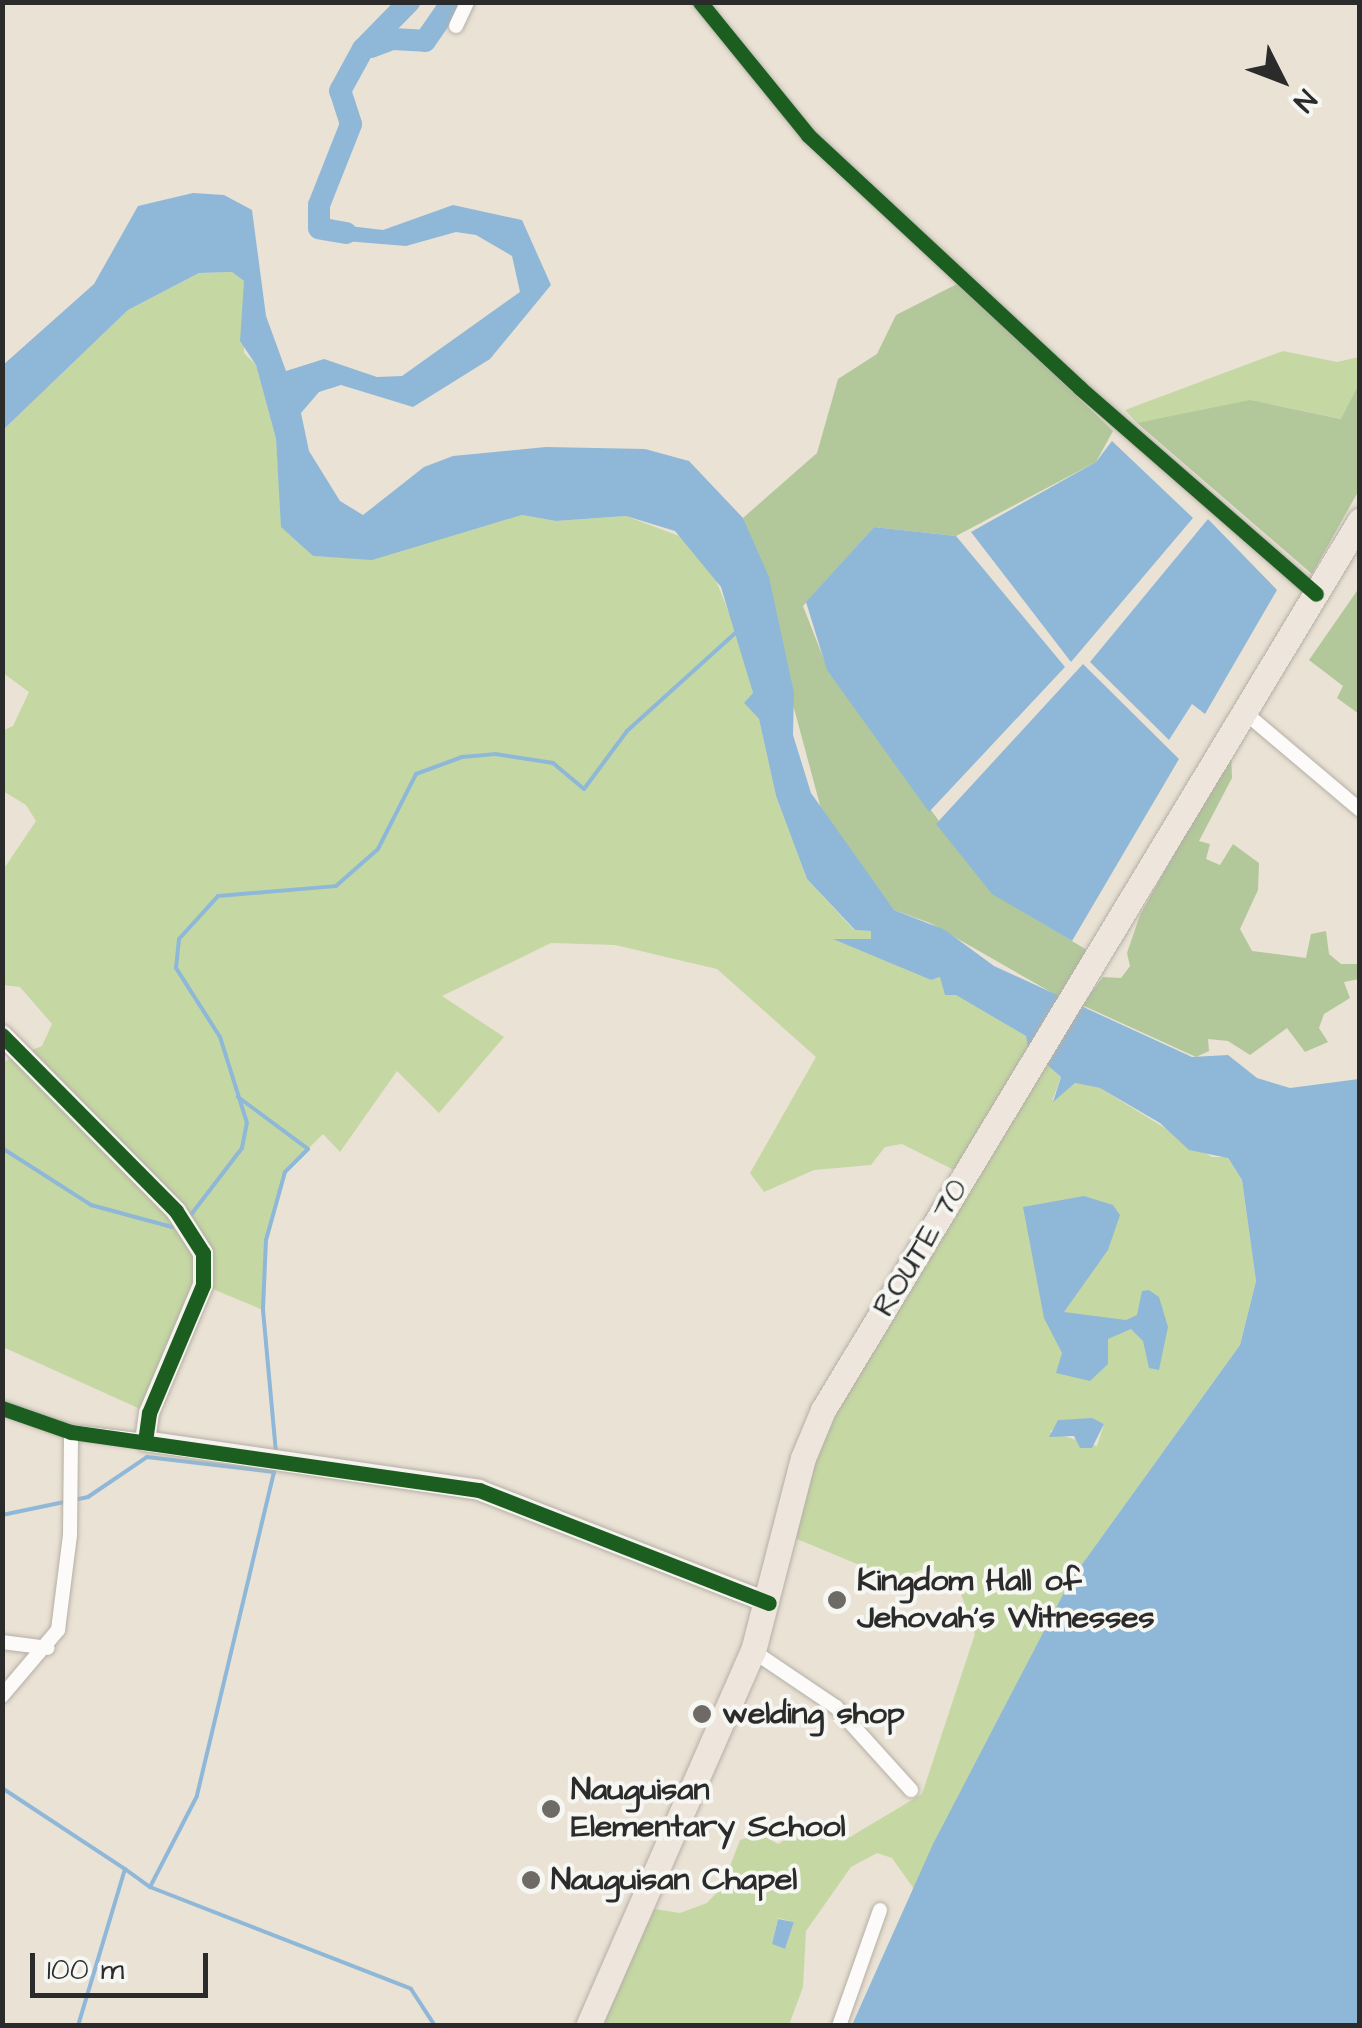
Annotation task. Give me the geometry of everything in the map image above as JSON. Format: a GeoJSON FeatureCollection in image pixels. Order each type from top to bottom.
{"type":"FeatureCollection","features":[{"type":"Feature","properties":{"kind":"highway","name":"ROUTE 70"},"geometry":{"type":"LineString","coordinates":[[588,2026],[753,1650],[769,1604],[803,1458],[823,1410],[1360,520]]}},
{"type":"Feature","properties":{"kind":"street"},"geometry":{"type":"LineString","coordinates":[[456,26],[467,2]]}},
{"type":"Feature","properties":{"kind":"street"},"geometry":{"type":"LineString","coordinates":[[700,2],[808,134],[1080,388],[1316,594]]}},
{"type":"Feature","properties":{"kind":"street"},"geometry":{"type":"LineString","coordinates":[[1243,712],[1360,810]]}},
{"type":"Feature","properties":{"kind":"street"},"geometry":{"type":"LineString","coordinates":[[2,1035],[176,1211],[203,1253],[203,1284],[149,1413],[145,1441]]}},
{"type":"Feature","properties":{"kind":"street"},"geometry":{"type":"LineString","coordinates":[[2,1408],[71,1432],[479,1490],[769,1604]]}},
{"type":"Feature","properties":{"kind":"street"},"geometry":{"type":"LineString","coordinates":[[2,1696],[48,1648],[58,1630],[70,1536],[71,1432]]}},
{"type":"Feature","properties":{"kind":"street"},"geometry":{"type":"LineString","coordinates":[[2,1642],[48,1648]]}},
{"type":"Feature","properties":{"kind":"street"},"geometry":{"type":"LineString","coordinates":[[753,1650],[836,1707],[911,1790]]}},
{"type":"Feature","properties":{"kind":"street"},"geometry":{"type":"LineString","coordinates":[[839,2026],[880,1910]]}},
{"type":"Feature","properties":{"kind":"green space"},"geometry":{"type":"Polygon","coordinates":[[[232,272],[244,281],[244,353],[256,365],[276,439],[282,527],[313,556],[372,559],[522,515],[556,521],[626,516],[687,539],[711,568],[738,635],[753,693],[745,704],[759,719],[776,796],[807,879],[854,930],[871,931],[871,939],[835,939],[931,980],[940,977],[956,994],[1026,1036],[1028,1048],[1061,1077],[1052,1101],[1075,1083],[1100,1088],[1212,1157],[1227,1157],[1242,1180],[1256,1281],[1240,1345],[1070,1581],[914,1889],[892,1858],[877,1853],[851,1867],[806,1931],[803,1987],[789,2025],[610,2026],[591,2019],[642,1907],[680,1913],[707,1903],[722,1887],[740,1840],[760,1834],[778,1844],[810,1826],[822,1839],[850,1837],[922,1794],[975,1634],[960,1591],[931,1567],[893,1579],[785,1534],[803,1458],[964,1175],[902,1144],[885,1147],[871,1165],[814,1170],[764,1192],[750,1173],[816,1057],[717,969],[615,945],[551,943],[442,996],[504,1037],[439,1113],[397,1071],[340,1152],[323,1134],[285,1172],[266,1240],[263,1310],[203,1285],[149,1413],[3,1347],[3,1062],[42,1046],[52,1024],[20,987],[3,985],[3,870],[36,821],[26,805],[3,791],[2,731],[13,726],[29,692],[3,673],[3,430],[128,310],[199,273],[232,272]],[[1092,1419],[1063,1420],[1050,1432],[1097,1446],[1104,1424],[1092,1419]],[[778,1918],[772,1944],[785,1949],[794,1922],[778,1918]]]}},
{"type":"Feature","properties":{"kind":"green space"},"geometry":{"type":"Polygon","coordinates":[[[959,283],[1113,431],[1096,462],[956,536],[874,527],[803,606],[828,670],[992,893],[1087,950],[1063,999],[930,923],[894,910],[824,820],[743,518],[817,453],[838,379],[877,354],[896,315],[959,283]]]}},
{"type":"Feature","properties":{"kind":"green space"},"geometry":{"type":"Polygon","coordinates":[[[1283,351],[1337,362],[1359,357],[1359,384],[1342,419],[1259,402],[1137,423],[1125,410],[1283,351]]]}},
{"type":"Feature","properties":{"kind":"green space"},"geometry":{"type":"Polygon","coordinates":[[[1359,384],[1359,490],[1312,574],[1137,423],[1250,400],[1341,419],[1359,384]]]}},
{"type":"Feature","properties":{"kind":"green space"},"geometry":{"type":"Polygon","coordinates":[[[1359,588],[1359,714],[1337,698],[1343,686],[1309,660],[1359,588]]]}},
{"type":"Feature","properties":{"kind":"green space"},"geometry":{"type":"Polygon","coordinates":[[[1231,752],[1232,778],[1199,841],[1210,844],[1206,859],[1220,865],[1233,844],[1259,863],[1258,890],[1240,929],[1252,951],[1306,958],[1311,934],[1326,931],[1329,954],[1341,964],[1359,964],[1359,979],[1344,982],[1350,998],[1324,1014],[1319,1028],[1328,1042],[1305,1052],[1287,1028],[1250,1055],[1228,1041],[1208,1039],[1209,1051],[1196,1057],[1082,1005],[1103,977],[1121,978],[1130,966],[1127,953],[1140,915],[1231,752]]]}},
{"type":"Feature","properties":{"kind":"water"},"geometry":{"type":"Polygon","coordinates":[[[193,193],[224,195],[252,210],[266,316],[286,371],[324,359],[377,377],[402,376],[520,292],[512,256],[476,235],[456,232],[406,246],[345,241],[319,228],[324,223],[383,230],[453,205],[522,220],[551,285],[490,359],[413,407],[341,385],[319,392],[301,413],[309,451],[340,501],[363,515],[424,467],[453,456],[546,447],[645,449],[689,461],[743,518],[769,577],[794,693],[793,735],[811,793],[894,910],[945,930],[994,966],[1192,1057],[1228,1055],[1257,1078],[1290,1088],[1359,1079],[1359,2025],[852,2025],[933,1844],[1070,1581],[1240,1345],[1256,1281],[1242,1180],[1228,1158],[1189,1150],[1160,1123],[1100,1088],[1075,1083],[1053,1102],[1061,1077],[1028,1048],[1026,1036],[956,995],[945,995],[940,977],[931,980],[833,939],[871,939],[871,931],[855,930],[807,879],[776,796],[759,719],[744,703],[753,693],[721,587],[675,531],[626,516],[556,521],[522,515],[372,560],[313,556],[281,527],[276,439],[256,365],[240,341],[244,281],[232,272],[199,273],[128,310],[3,430],[3,365],[94,284],[138,206],[193,193]]]}},
{"type":"Feature","properties":{"kind":"water"},"geometry":{"type":"Polygon","coordinates":[[[1112,441],[1193,518],[1071,662],[971,532],[1096,462],[1112,441]]]}},
{"type":"Feature","properties":{"kind":"water"},"geometry":{"type":"Polygon","coordinates":[[[1208,519],[1277,590],[1205,714],[1192,704],[1169,740],[1090,662],[1208,519]]]}},
{"type":"Feature","properties":{"kind":"water"},"geometry":{"type":"Polygon","coordinates":[[[874,527],[956,536],[1065,667],[929,812],[827,670],[806,602],[874,527]]]}},
{"type":"Feature","properties":{"kind":"water"},"geometry":{"type":"Polygon","coordinates":[[[1083,664],[1179,759],[1072,941],[992,894],[936,824],[1083,664]]]}},
{"type":"Feature","properties":{"kind":"water"},"geometry":{"type":"Polygon","coordinates":[[[1084,1196],[1113,1205],[1120,1215],[1108,1250],[1064,1312],[1126,1320],[1137,1315],[1142,1291],[1149,1290],[1159,1297],[1168,1327],[1159,1370],[1149,1368],[1143,1341],[1131,1329],[1108,1339],[1108,1364],[1090,1381],[1056,1373],[1062,1353],[1044,1318],[1023,1207],[1084,1196]]]}},
{"type":"Feature","properties":{"kind":"water"},"geometry":{"type":"Polygon","coordinates":[[[1092,1418],[1104,1424],[1092,1448],[1080,1448],[1074,1436],[1049,1437],[1058,1420],[1092,1418]]]}},
{"type":"Feature","properties":{"kind":"water"},"geometry":{"type":"Polygon","coordinates":[[[778,1919],[794,1922],[785,1949],[772,1944],[778,1919]]]}},
{"type":"Feature","properties":{"kind":"waterway"},"geometry":{"type":"LineString","coordinates":[[346,233],[319,228],[319,205],[351,124],[340,91],[363,49],[409,2]]}},
{"type":"Feature","properties":{"kind":"waterway"},"geometry":{"type":"LineString","coordinates":[[371,47],[392,39],[425,41],[452,2]]}},
{"type":"Feature","properties":{"kind":"waterway"},"geometry":{"type":"LineString","coordinates":[[190,1216],[242,1148],[247,1123],[220,1037],[176,968],[179,939],[218,896],[336,886],[378,849],[416,774],[462,757],[495,754],[553,763],[584,789],[627,731],[740,629]]}},
{"type":"Feature","properties":{"kind":"waterway"},"geometry":{"type":"LineString","coordinates":[[238,1097],[308,1149],[285,1172],[266,1240],[263,1310],[276,1454]]}},
{"type":"Feature","properties":{"kind":"waterway"},"geometry":{"type":"LineString","coordinates":[[2,1148],[91,1205],[172,1227]]}},
{"type":"Feature","properties":{"kind":"waterway"},"geometry":{"type":"LineString","coordinates":[[2,1515],[88,1497],[147,1457],[274,1472],[197,1796],[150,1887]]}},
{"type":"Feature","properties":{"kind":"waterway"},"geometry":{"type":"LineString","coordinates":[[2,1788],[125,1869],[78,2026]]}},
{"type":"Feature","properties":{"kind":"waterway"},"geometry":{"type":"LineString","coordinates":[[125,1869],[150,1887],[411,1989],[435,2026]]}},
{"type":"Feature","properties":{"kind":"cycle path"},"geometry":{"type":"LineString","coordinates":[[700,2],[808,135],[1080,388],[1316,594]]}},
{"type":"Feature","properties":{"kind":"cycle path"},"geometry":{"type":"LineString","coordinates":[[2,1035],[176,1211],[203,1253],[203,1285],[149,1413],[145,1441]]}},
{"type":"Feature","properties":{"kind":"cycle path"},"geometry":{"type":"LineString","coordinates":[[2,1408],[71,1432],[479,1490],[769,1603]]}},
{"type":"Feature","properties":{"kind":"place","name":"Kingdom Hall of Jehovah's Witnesses"},"geometry":{"type":"Point","coordinates":[837,1600]}},
{"type":"Feature","properties":{"kind":"place","name":"welding shop"},"geometry":{"type":"Point","coordinates":[702,1714]}},
{"type":"Feature","properties":{"kind":"place","name":"Nauguisan Elementary School"},"geometry":{"type":"Point","coordinates":[551,1809]}},
{"type":"Feature","properties":{"kind":"place","name":"Nauguisan Chapel"},"geometry":{"type":"Point","coordinates":[531,1880]}}]}
